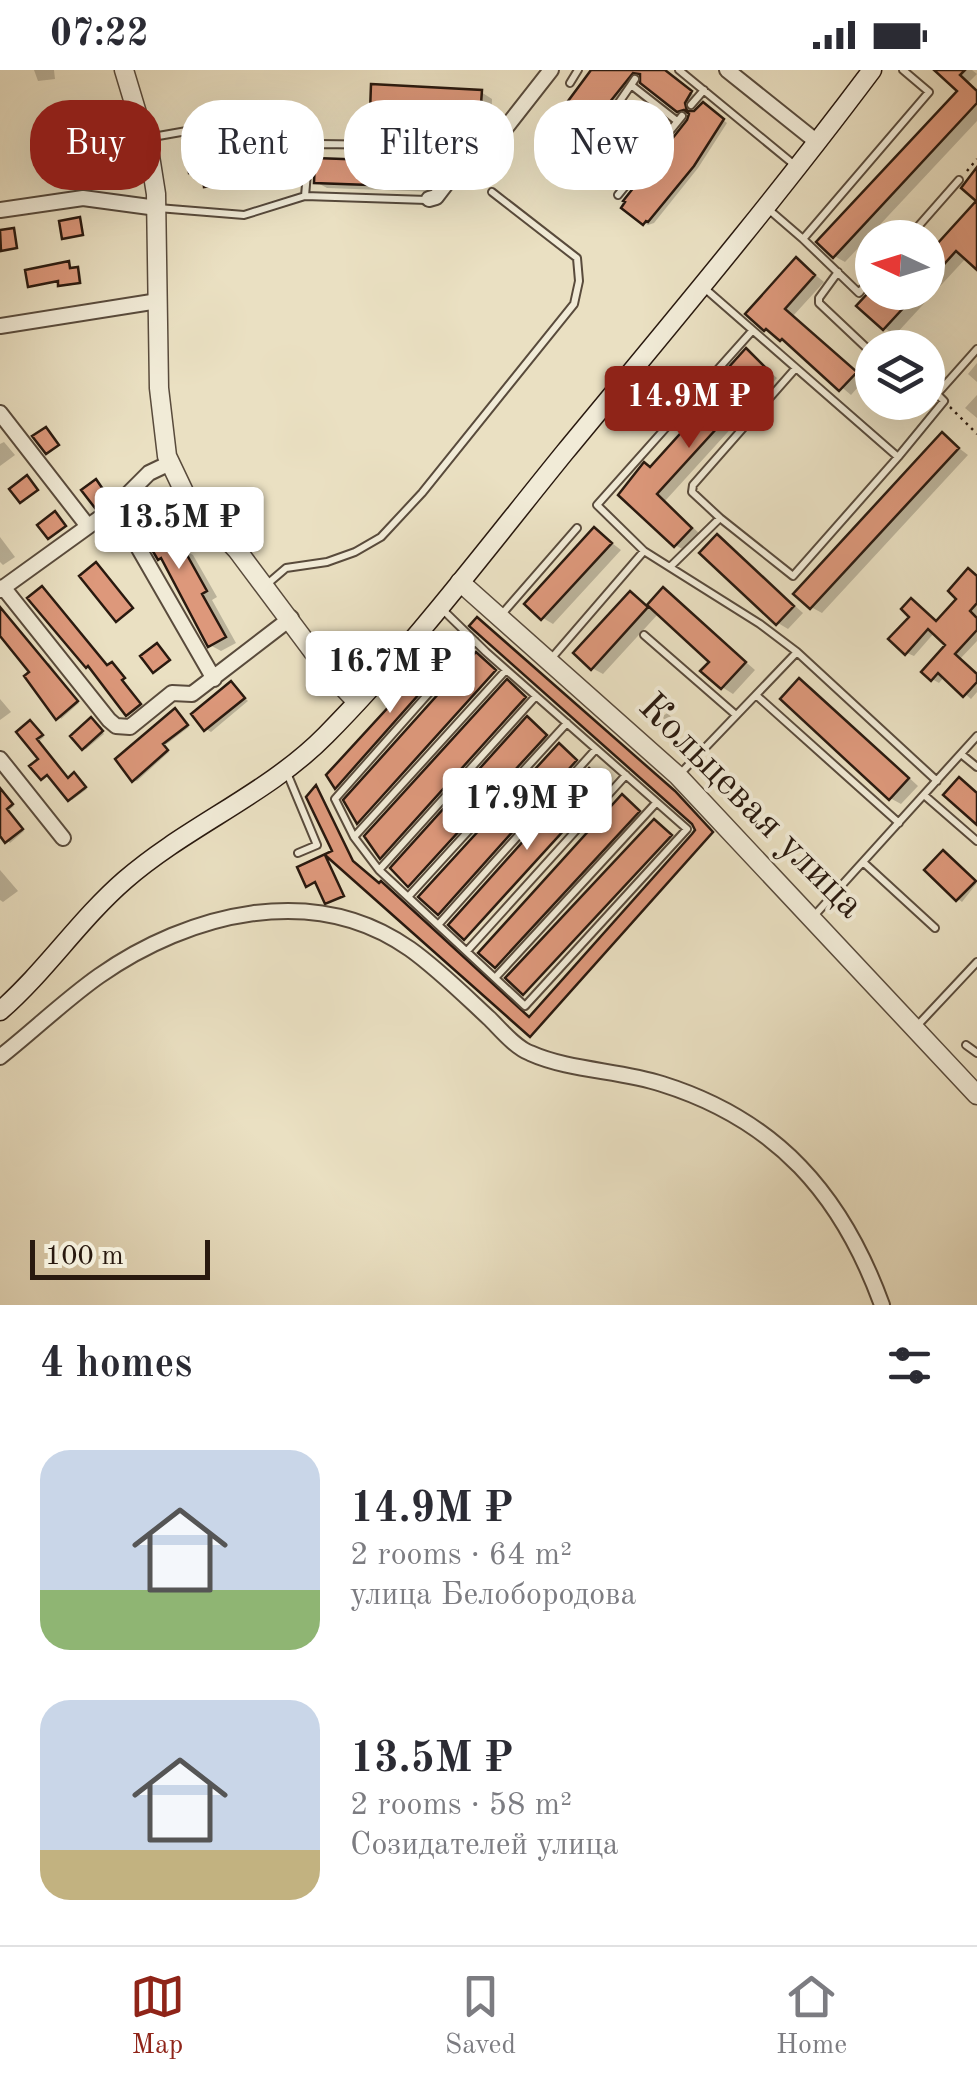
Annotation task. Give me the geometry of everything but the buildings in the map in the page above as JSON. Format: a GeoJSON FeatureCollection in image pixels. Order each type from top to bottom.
{"type":"FeatureCollection","features":[{"type":"Feature","properties":{"kind":"street"},"geometry":{"type":"LineString","coordinates":[[124,70],[133,100]]}},
{"type":"Feature","properties":{"kind":"street"},"geometry":{"type":"LineString","coordinates":[[514,117],[551,70]]}},
{"type":"Feature","properties":{"kind":"street"},"geometry":{"type":"LineString","coordinates":[[727,70],[817,142]]}},
{"type":"Feature","properties":{"kind":"street"},"geometry":{"type":"LineString","coordinates":[[0,1011],[29,986],[123,882],[160,852],[286,770],[324,737],[440,607],[766,208],[872,70]]}},
{"type":"Feature","properties":{"kind":"street"},"geometry":{"type":"LineString","coordinates":[[154,190],[159,388],[170,462],[186,496],[237,550],[326,669],[356,702]]}},
{"type":"Feature","properties":{"kind":"street"},"geometry":{"type":"LineString","coordinates":[[430,199],[441,190]]}},
{"type":"Feature","properties":{"kind":"street"},"geometry":{"type":"LineString","coordinates":[[0,210],[83,198],[157,208]]}},
{"type":"Feature","properties":{"kind":"street"},"geometry":{"type":"LineString","coordinates":[[0,326],[158,300]]}},
{"type":"Feature","properties":{"kind":"street"},"geometry":{"type":"LineString","coordinates":[[0,412],[86,525]]}},
{"type":"Feature","properties":{"kind":"street"},"geometry":{"type":"LineString","coordinates":[[170,462],[149,473],[115,507],[2,588],[116,726],[130,727],[172,693],[192,694],[291,618]]}},
{"type":"Feature","properties":{"kind":"street"},"geometry":{"type":"LineString","coordinates":[[115,507],[214,680]]}},
{"type":"Feature","properties":{"kind":"street","name":"Кольцевая улица"},"geometry":{"type":"LineString","coordinates":[[460,582],[678,776],[977,1095]]}},
{"type":"Feature","properties":{"kind":"street"},"geometry":{"type":"LineString","coordinates":[[0,759],[64,838]]}},
{"type":"Feature","properties":{"kind":"street"},"geometry":{"type":"LineString","coordinates":[[0,1058],[100,976],[171,935],[251,911],[298,909],[356,921],[408,948],[527,1052],[662,1084],[727,1109],[787,1151],[833,1205],[866,1260],[882,1305]]}},
{"type":"Feature","properties":{"kind":"lane"},"geometry":{"type":"LineString","coordinates":[[570,82],[578,70]]}},
{"type":"Feature","properties":{"kind":"lane"},"geometry":{"type":"LineString","coordinates":[[678,70],[798,168]]}},
{"type":"Feature","properties":{"kind":"lane"},"geometry":{"type":"LineString","coordinates":[[803,238],[929,92],[903,70]]}},
{"type":"Feature","properties":{"kind":"lane"},"geometry":{"type":"LineString","coordinates":[[621,100],[633,82],[656,100]]}},
{"type":"Feature","properties":{"kind":"lane"},"geometry":{"type":"LineString","coordinates":[[691,105],[704,90]]}},
{"type":"Feature","properties":{"kind":"lane"},"geometry":{"type":"LineString","coordinates":[[305,196],[309,150],[318,144],[344,144]]}},
{"type":"Feature","properties":{"kind":"lane"},"geometry":{"type":"LineString","coordinates":[[924,220],[960,180]]}},
{"type":"Feature","properties":{"kind":"lane"},"geometry":{"type":"LineString","coordinates":[[618,195],[622,190]]}},
{"type":"Feature","properties":{"kind":"lane"},"geometry":{"type":"LineString","coordinates":[[264,587],[286,568],[326,562],[382,537],[574,304],[577,258],[492,192]]}},
{"type":"Feature","properties":{"kind":"lane"},"geometry":{"type":"LineString","coordinates":[[157,208],[244,215],[305,196],[430,199]]}},
{"type":"Feature","properties":{"kind":"lane"},"geometry":{"type":"LineString","coordinates":[[766,208],[855,289]]}},
{"type":"Feature","properties":{"kind":"lane"},"geometry":{"type":"LineString","coordinates":[[838,272],[819,298],[820,303],[855,337]]}},
{"type":"Feature","properties":{"kind":"lane"},"geometry":{"type":"LineString","coordinates":[[701,286],[898,457]]}},
{"type":"Feature","properties":{"kind":"lane"},"geometry":{"type":"LineString","coordinates":[[752,331],[597,505],[644,551],[797,652],[937,780]]}},
{"type":"Feature","properties":{"kind":"lane"},"geometry":{"type":"LineString","coordinates":[[945,385],[977,348]]}},
{"type":"Feature","properties":{"kind":"lane"},"geometry":{"type":"LineString","coordinates":[[795,369],[692,485],[692,492],[720,518],[793,576],[929,420]]}},
{"type":"Feature","properties":{"kind":"lane"},"geometry":{"type":"LineString","coordinates":[[671,566],[720,518]]}},
{"type":"Feature","properties":{"kind":"lane"},"geometry":{"type":"LineString","coordinates":[[500,617],[577,528]]}},
{"type":"Feature","properties":{"kind":"lane"},"geometry":{"type":"LineString","coordinates":[[549,661],[644,551]]}},
{"type":"Feature","properties":{"kind":"lane"},"geometry":{"type":"LineString","coordinates":[[440,607],[687,829],[525,1006],[379,870],[354,836],[335,800],[475,641]]}},
{"type":"Feature","properties":{"kind":"lane"},"geometry":{"type":"LineString","coordinates":[[644,635],[736,716]]}},
{"type":"Feature","properties":{"kind":"lane"},"geometry":{"type":"LineString","coordinates":[[678,776],[797,652]]}},
{"type":"Feature","properties":{"kind":"lane"},"geometry":{"type":"LineString","coordinates":[[354,836],[506,670]]}},
{"type":"Feature","properties":{"kind":"lane"},"geometry":{"type":"LineString","coordinates":[[756,695],[899,823]]}},
{"type":"Feature","properties":{"kind":"lane"},"geometry":{"type":"LineString","coordinates":[[379,870],[536,696]]}},
{"type":"Feature","properties":{"kind":"lane"},"geometry":{"type":"LineString","coordinates":[[408,897],[567,723]]}},
{"type":"Feature","properties":{"kind":"lane"},"geometry":{"type":"LineString","coordinates":[[812,918],[977,736]]}},
{"type":"Feature","properties":{"kind":"lane"},"geometry":{"type":"LineString","coordinates":[[438,924],[596,749]]}},
{"type":"Feature","properties":{"kind":"lane"},"geometry":{"type":"LineString","coordinates":[[961,754],[977,767]]}},
{"type":"Feature","properties":{"kind":"lane"},"geometry":{"type":"LineString","coordinates":[[286,770],[318,845],[298,853]]}},
{"type":"Feature","properties":{"kind":"lane"},"geometry":{"type":"LineString","coordinates":[[467,951],[626,775]]}},
{"type":"Feature","properties":{"kind":"lane"},"geometry":{"type":"LineString","coordinates":[[924,795],[977,842]]}},
{"type":"Feature","properties":{"kind":"lane"},"geometry":{"type":"LineString","coordinates":[[494,978],[656,802]]}},
{"type":"Feature","properties":{"kind":"lane"},"geometry":{"type":"LineString","coordinates":[[863,862],[935,928]]}},
{"type":"Feature","properties":{"kind":"lane"},"geometry":{"type":"LineString","coordinates":[[916,1028],[977,962]]}},
{"type":"Feature","properties":{"kind":"lane"},"geometry":{"type":"LineString","coordinates":[[966,1044],[977,1053]]}},
{"type":"Feature","properties":{"kind":"path"},"geometry":{"type":"LineString","coordinates":[[960,180],[977,159]]}},
{"type":"Feature","properties":{"kind":"path"},"geometry":{"type":"LineString","coordinates":[[945,402],[977,434]]}}]}
